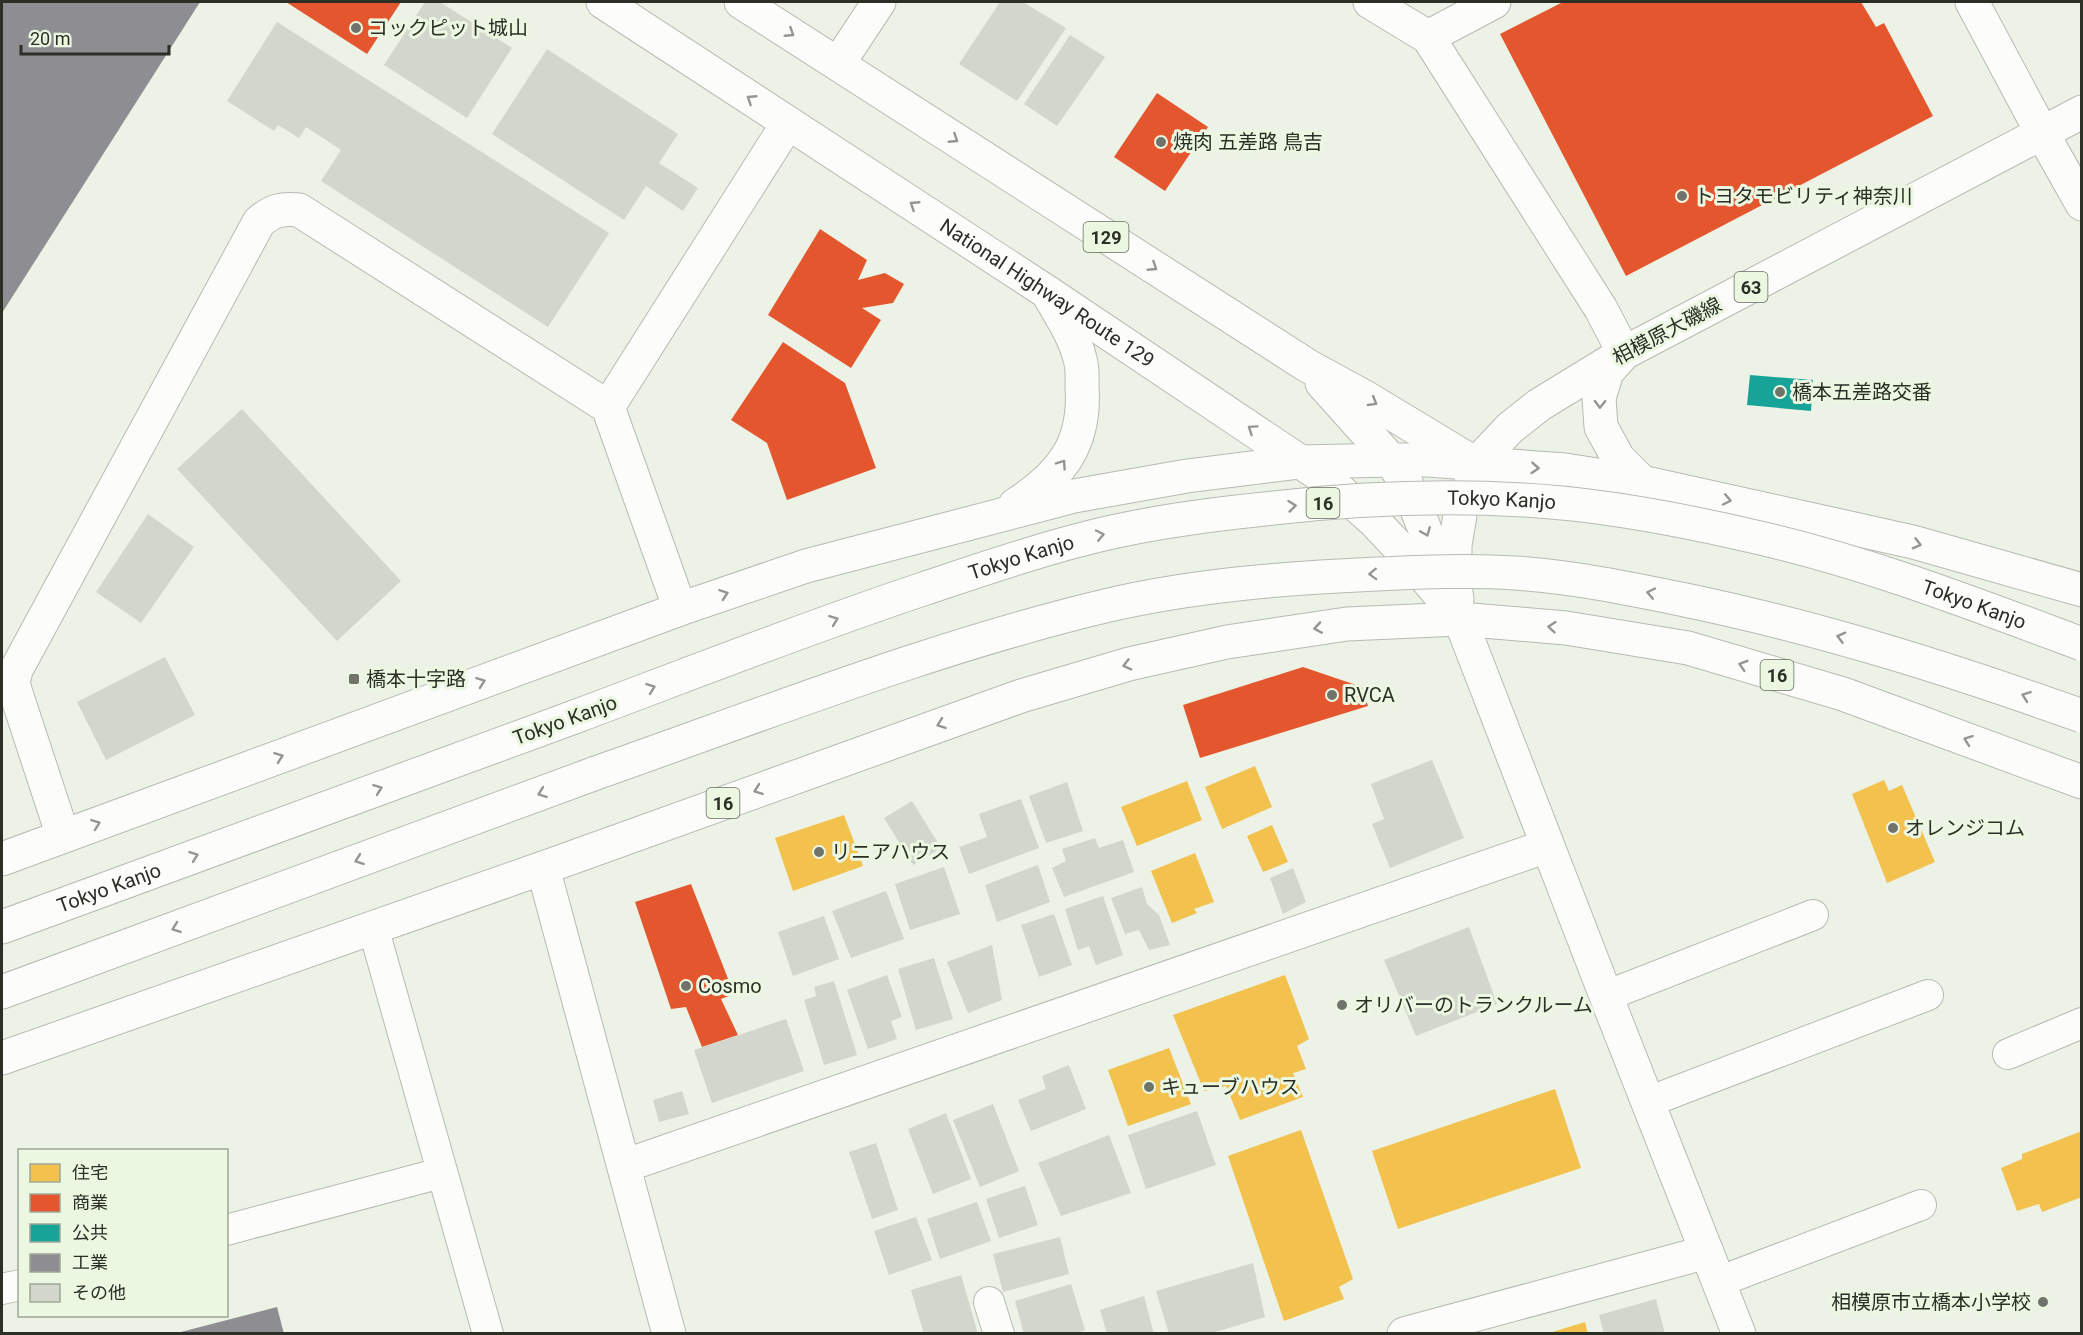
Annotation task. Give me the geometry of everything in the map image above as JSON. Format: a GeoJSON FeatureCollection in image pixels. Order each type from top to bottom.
{"type":"FeatureCollection","features":[{"type":"Feature","properties":{"kind":"main road","name":"National Highway Route 129"},"geometry":{"type":"LineString","coordinates":[[603,2],[1047,292],[1329,482],[1374,521],[1461,619]]}},
{"type":"Feature","properties":{"kind":"main road","name":"129"},"geometry":{"type":"LineString","coordinates":[[741,2],[1308,366],[1476,464]]}},
{"type":"Feature","properties":{"kind":"main road"},"geometry":{"type":"LineString","coordinates":[[838,64],[879,2]]}},
{"type":"Feature","properties":{"kind":"main road"},"geometry":{"type":"LineString","coordinates":[[1370,2],[1428,37],[1601,309],[1624,353],[1607,372],[1599,398],[1601,427],[1618,458],[1642,482]]}},
{"type":"Feature","properties":{"kind":"main road"},"geometry":{"type":"LineString","coordinates":[[1428,37],[1494,2]]}},
{"type":"Feature","properties":{"kind":"main road"},"geometry":{"type":"LineString","coordinates":[[1972,2],[2082,204]]}},
{"type":"Feature","properties":{"kind":"main road","name":"相模原大磯線"},"geometry":{"type":"LineString","coordinates":[[1461,619],[1455,587],[1455,545],[1461,509],[1476,464],[1510,428],[1539,405],[1624,353],[2082,112]]}},
{"type":"Feature","properties":{"kind":"main road"},"geometry":{"type":"LineString","coordinates":[[608,407],[788,123]]}},
{"type":"Feature","properties":{"kind":"main road"},"geometry":{"type":"LineString","coordinates":[[63,836],[13,684],[16,670],[259,222],[271,212],[284,208],[299,210],[608,407],[680,609]]}},
{"type":"Feature","properties":{"kind":"main road"},"geometry":{"type":"LineString","coordinates":[[1001,514],[1033,493],[1056,472],[1076,444],[1083,402],[1081,360],[1065,322],[1047,292]]}},
{"type":"Feature","properties":{"kind":"main road"},"geometry":{"type":"LineString","coordinates":[[1308,366],[1391,460],[1407,485],[1739,1334]]}},
{"type":"Feature","properties":{"kind":"main road"},"geometry":{"type":"LineString","coordinates":[[2,859],[680,609],[806,566],[1074,496],[1154,482],[1300,462],[1391,460],[1476,464],[1565,470],[1642,482],[1913,543],[2082,590]]}},
{"type":"Feature","properties":{"kind":"main road","name":"Tokyo Kanjo"},"geometry":{"type":"LineString","coordinates":[[2,927],[874,606],[985,568],[1088,538],[1193,517],[1306,504],[1424,497],[1526,500],[1635,512],[1750,535],[1852,564],[1958,598],[2082,644]]}},
{"type":"Feature","properties":{"kind":"main road"},"geometry":{"type":"LineString","coordinates":[[2,992],[596,773],[885,671],[993,636],[1110,605],[1216,586],[1331,576],[1432,572],[1515,573],[1614,585],[1762,616],[1922,661],[2082,716]]}},
{"type":"Feature","properties":{"kind":"main road","name":"16"},"geometry":{"type":"LineString","coordinates":[[2,1058],[543,868],[1021,696],[1130,664],[1227,642],[1347,624],[1461,619],[1566,628],[1688,648],[1843,694],[2082,782]]}},
{"type":"Feature","properties":{"kind":"main road"},"geometry":{"type":"LineString","coordinates":[[624,1166],[1547,846]]}},
{"type":"Feature","properties":{"kind":"main road"},"geometry":{"type":"LineString","coordinates":[[543,868],[669,1334]]}},
{"type":"Feature","properties":{"kind":"main road"},"geometry":{"type":"LineString","coordinates":[[1404,1334],[1473,1324],[1707,1252]]}},
{"type":"Feature","properties":{"kind":"lane"},"geometry":{"type":"LineString","coordinates":[[1606,996],[1813,915]]}},
{"type":"Feature","properties":{"kind":"lane"},"geometry":{"type":"LineString","coordinates":[[373,927],[488,1334]]}},
{"type":"Feature","properties":{"kind":"lane"},"geometry":{"type":"LineString","coordinates":[[1648,1102],[1928,995]]}},
{"type":"Feature","properties":{"kind":"lane"},"geometry":{"type":"LineString","coordinates":[[2008,1053],[2082,1023]]}},
{"type":"Feature","properties":{"kind":"lane"},"geometry":{"type":"LineString","coordinates":[[228,1229],[441,1173]]}},
{"type":"Feature","properties":{"kind":"lane"},"geometry":{"type":"LineString","coordinates":[[1718,1282],[1921,1205]]}},
{"type":"Feature","properties":{"kind":"lane"},"geometry":{"type":"LineString","coordinates":[[2,1289],[18,1285]]}},
{"type":"Feature","properties":{"kind":"lane"},"geometry":{"type":"LineString","coordinates":[[989,1302],[999,1334]]}},
{"type":"Feature","properties":{"kind":"building: 住宅"},"geometry":{"type":"Polygon","coordinates":[[[1255,766],[1272,807],[1222,829],[1205,787],[1255,766]]]}},
{"type":"Feature","properties":{"kind":"building: 住宅","name":"オレンジコム"},"geometry":{"type":"Polygon","coordinates":[[[1884,780],[1889,791],[1902,785],[1935,862],[1887,883],[1852,794],[1884,780]]]}},
{"type":"Feature","properties":{"kind":"building: 住宅"},"geometry":{"type":"Polygon","coordinates":[[[1187,781],[1202,820],[1137,846],[1121,807],[1187,781]]]}},
{"type":"Feature","properties":{"kind":"building: 住宅","name":"リニアハウス"},"geometry":{"type":"Polygon","coordinates":[[[844,815],[863,866],[793,891],[775,838],[844,815]]]}},
{"type":"Feature","properties":{"kind":"building: 住宅"},"geometry":{"type":"Polygon","coordinates":[[[1272,825],[1288,862],[1263,872],[1247,836],[1272,825]]]}},
{"type":"Feature","properties":{"kind":"building: 住宅"},"geometry":{"type":"Polygon","coordinates":[[[1195,853],[1214,902],[1194,909],[1197,913],[1172,923],[1151,871],[1195,853]]]}},
{"type":"Feature","properties":{"kind":"building: 住宅"},"geometry":{"type":"Polygon","coordinates":[[[1285,975],[1309,1039],[1297,1046],[1306,1069],[1293,1073],[1303,1097],[1240,1120],[1226,1086],[1204,1091],[1173,1015],[1285,975]]]}},
{"type":"Feature","properties":{"kind":"building: 住宅","name":"キューブハウス"},"geometry":{"type":"Polygon","coordinates":[[[1169,1048],[1191,1104],[1128,1126],[1108,1070],[1169,1048]]]}},
{"type":"Feature","properties":{"kind":"building: 住宅"},"geometry":{"type":"Polygon","coordinates":[[[1555,1089],[1581,1168],[1398,1229],[1372,1151],[1555,1089]]]}},
{"type":"Feature","properties":{"kind":"building: 住宅"},"geometry":{"type":"Polygon","coordinates":[[[1301,1130],[1353,1279],[1339,1287],[1344,1299],[1284,1321],[1228,1156],[1301,1130]]]}},
{"type":"Feature","properties":{"kind":"building: 住宅"},"geometry":{"type":"Polygon","coordinates":[[[2082,1131],[2082,1197],[2042,1212],[2039,1204],[2017,1211],[2001,1168],[2022,1159],[2022,1154],[2082,1131]]]}},
{"type":"Feature","properties":{"kind":"building: 住宅"},"geometry":{"type":"Polygon","coordinates":[[[1585,1322],[1588,1334],[1549,1333],[1585,1322]]]}},
{"type":"Feature","properties":{"kind":"building: 商業","name":"コックピット城山"},"geometry":{"type":"Polygon","coordinates":[[[286,2],[401,2],[367,54],[286,2]]]}},
{"type":"Feature","properties":{"kind":"building: 商業","name":"トヨタモビリティ神奈川"},"geometry":{"type":"Polygon","coordinates":[[[1563,2],[1861,2],[1876,27],[1884,23],[1933,116],[1626,276],[1500,34],[1563,2]]]}},
{"type":"Feature","properties":{"kind":"building: 商業","name":"焼肉 五差路 鳥吉"},"geometry":{"type":"Polygon","coordinates":[[[1157,93],[1208,127],[1165,191],[1114,157],[1157,93]]]}},
{"type":"Feature","properties":{"kind":"building: 商業"},"geometry":{"type":"Polygon","coordinates":[[[820,229],[867,260],[858,280],[885,273],[904,284],[893,303],[862,308],[881,320],[851,368],[768,315],[820,229]]]}},
{"type":"Feature","properties":{"kind":"building: 商業"},"geometry":{"type":"Polygon","coordinates":[[[783,342],[845,383],[876,468],[787,500],[767,443],[731,420],[783,342]]]}},
{"type":"Feature","properties":{"kind":"building: 商業"},"geometry":{"type":"Polygon","coordinates":[[[1303,667],[1362,687],[1368,706],[1200,758],[1183,705],[1303,667]]]}},
{"type":"Feature","properties":{"kind":"building: 商業"},"geometry":{"type":"Polygon","coordinates":[[[691,884],[734,994],[721,999],[738,1035],[702,1047],[686,1007],[671,1009],[635,902],[691,884]]]}},
{"type":"Feature","properties":{"kind":"building: 公共","name":"橋本五差路交番"},"geometry":{"type":"Polygon","coordinates":[[[1750,375],[1813,380],[1811,411],[1747,405],[1750,375]]]}},
{"type":"Feature","properties":{"kind":"building: 工業"},"geometry":{"type":"Polygon","coordinates":[[[2,2],[200,2],[2,313],[2,2]]]}},
{"type":"Feature","properties":{"kind":"building: 工業"},"geometry":{"type":"Polygon","coordinates":[[[277,1307],[284,1334],[177,1333],[277,1307]]]}},
{"type":"Feature","properties":{"kind":"building: その他"},"geometry":{"type":"Polygon","coordinates":[[[425,2],[440,2],[512,48],[467,118],[384,65],[425,2]]]}},
{"type":"Feature","properties":{"kind":"building: その他"},"geometry":{"type":"Polygon","coordinates":[[[1000,2],[1023,2],[1066,28],[1017,101],[959,64],[1000,2]]]}},
{"type":"Feature","properties":{"kind":"building: その他"},"geometry":{"type":"Polygon","coordinates":[[[277,22],[609,233],[548,327],[321,181],[341,150],[306,127],[299,138],[278,125],[274,131],[227,101],[277,22]]]}},
{"type":"Feature","properties":{"kind":"building: その他"},"geometry":{"type":"Polygon","coordinates":[[[1070,35],[1105,57],[1057,126],[1024,104],[1070,35]]]}},
{"type":"Feature","properties":{"kind":"building: その他"},"geometry":{"type":"Polygon","coordinates":[[[547,49],[678,134],[659,163],[698,188],[683,211],[646,186],[624,220],[492,134],[547,49]]]}},
{"type":"Feature","properties":{"kind":"building: その他"},"geometry":{"type":"Polygon","coordinates":[[[242,409],[401,581],[337,641],[177,469],[242,409]]]}},
{"type":"Feature","properties":{"kind":"building: その他"},"geometry":{"type":"Polygon","coordinates":[[[148,514],[194,547],[141,623],[96,592],[148,514]]]}},
{"type":"Feature","properties":{"kind":"building: その他"},"geometry":{"type":"Polygon","coordinates":[[[165,657],[195,715],[106,760],[77,702],[165,657]]]}},
{"type":"Feature","properties":{"kind":"building: その他"},"geometry":{"type":"Polygon","coordinates":[[[1432,760],[1464,838],[1390,868],[1372,824],[1384,819],[1371,784],[1432,760]]]}},
{"type":"Feature","properties":{"kind":"building: その他"},"geometry":{"type":"Polygon","coordinates":[[[1067,782],[1083,831],[1046,843],[1029,796],[1067,782]]]}},
{"type":"Feature","properties":{"kind":"building: その他"},"geometry":{"type":"Polygon","coordinates":[[[1021,799],[1039,848],[969,874],[959,847],[987,837],[979,814],[1021,799]]]}},
{"type":"Feature","properties":{"kind":"building: その他"},"geometry":{"type":"Polygon","coordinates":[[[912,801],[941,848],[913,865],[884,818],[912,801]]]}},
{"type":"Feature","properties":{"kind":"building: その他"},"geometry":{"type":"Polygon","coordinates":[[[1095,838],[1099,848],[1123,840],[1134,872],[1064,897],[1052,868],[1066,861],[1062,849],[1095,838]]]}},
{"type":"Feature","properties":{"kind":"building: その他"},"geometry":{"type":"Polygon","coordinates":[[[1038,865],[1050,902],[997,922],[985,885],[1038,865]]]}},
{"type":"Feature","properties":{"kind":"building: その他"},"geometry":{"type":"Polygon","coordinates":[[[944,867],[960,914],[910,930],[895,884],[944,867]]]}},
{"type":"Feature","properties":{"kind":"building: その他"},"geometry":{"type":"Polygon","coordinates":[[[1293,868],[1306,902],[1283,914],[1270,878],[1293,868]]]}},
{"type":"Feature","properties":{"kind":"building: その他"},"geometry":{"type":"Polygon","coordinates":[[[1142,887],[1147,904],[1159,915],[1170,945],[1149,950],[1139,930],[1125,934],[1111,898],[1142,887]]]}},
{"type":"Feature","properties":{"kind":"building: その他"},"geometry":{"type":"Polygon","coordinates":[[[886,891],[904,939],[851,958],[832,911],[886,891]]]}},
{"type":"Feature","properties":{"kind":"building: その他"},"geometry":{"type":"Polygon","coordinates":[[[1103,896],[1123,955],[1096,965],[1089,946],[1078,950],[1065,909],[1103,896]]]}},
{"type":"Feature","properties":{"kind":"building: その他"},"geometry":{"type":"Polygon","coordinates":[[[1054,914],[1072,965],[1039,977],[1021,925],[1054,914]]]}},
{"type":"Feature","properties":{"kind":"building: その他"},"geometry":{"type":"Polygon","coordinates":[[[824,916],[839,959],[793,976],[778,932],[824,916]]]}},
{"type":"Feature","properties":{"kind":"building: その他"},"geometry":{"type":"Polygon","coordinates":[[[1469,927],[1497,1004],[1416,1036],[1384,960],[1469,927]]]}},
{"type":"Feature","properties":{"kind":"building: その他"},"geometry":{"type":"Polygon","coordinates":[[[992,945],[1002,1000],[968,1013],[947,962],[992,945]]]}},
{"type":"Feature","properties":{"kind":"building: その他"},"geometry":{"type":"Polygon","coordinates":[[[934,958],[953,1019],[916,1030],[898,969],[934,958]]]}},
{"type":"Feature","properties":{"kind":"building: その他"},"geometry":{"type":"Polygon","coordinates":[[[887,975],[902,1017],[891,1021],[897,1039],[868,1049],[847,990],[887,975]]]}},
{"type":"Feature","properties":{"kind":"building: その他"},"geometry":{"type":"Polygon","coordinates":[[[834,981],[857,1055],[824,1065],[804,1000],[816,996],[814,987],[834,981]]]}},
{"type":"Feature","properties":{"kind":"building: その他"},"geometry":{"type":"Polygon","coordinates":[[[786,1019],[804,1071],[712,1103],[694,1050],[786,1019]]]}},
{"type":"Feature","properties":{"kind":"building: その他"},"geometry":{"type":"Polygon","coordinates":[[[1069,1065],[1086,1109],[1031,1131],[1018,1100],[1046,1089],[1042,1076],[1069,1065]]]}},
{"type":"Feature","properties":{"kind":"building: その他"},"geometry":{"type":"Polygon","coordinates":[[[682,1091],[689,1114],[659,1122],[653,1100],[682,1091]]]}},
{"type":"Feature","properties":{"kind":"building: その他"},"geometry":{"type":"Polygon","coordinates":[[[993,1104],[1019,1171],[980,1187],[953,1120],[993,1104]]]}},
{"type":"Feature","properties":{"kind":"building: その他"},"geometry":{"type":"Polygon","coordinates":[[[1197,1111],[1216,1165],[1146,1189],[1128,1135],[1197,1111]]]}},
{"type":"Feature","properties":{"kind":"building: その他"},"geometry":{"type":"Polygon","coordinates":[[[946,1113],[971,1179],[933,1194],[908,1129],[946,1113]]]}},
{"type":"Feature","properties":{"kind":"building: その他"},"geometry":{"type":"Polygon","coordinates":[[[1109,1135],[1131,1193],[1061,1216],[1038,1163],[1109,1135]]]}},
{"type":"Feature","properties":{"kind":"building: その他"},"geometry":{"type":"Polygon","coordinates":[[[876,1143],[898,1210],[872,1219],[849,1152],[876,1143]]]}},
{"type":"Feature","properties":{"kind":"building: その他"},"geometry":{"type":"Polygon","coordinates":[[[1025,1186],[1038,1225],[999,1238],[986,1199],[1025,1186]]]}},
{"type":"Feature","properties":{"kind":"building: その他"},"geometry":{"type":"Polygon","coordinates":[[[977,1202],[991,1241],[940,1259],[927,1219],[977,1202]]]}},
{"type":"Feature","properties":{"kind":"building: その他"},"geometry":{"type":"Polygon","coordinates":[[[916,1217],[932,1260],[889,1275],[874,1231],[916,1217]]]}},
{"type":"Feature","properties":{"kind":"building: その他"},"geometry":{"type":"Polygon","coordinates":[[[1060,1237],[1069,1274],[1003,1292],[993,1254],[1060,1237]]]}},
{"type":"Feature","properties":{"kind":"building: その他"},"geometry":{"type":"Polygon","coordinates":[[[1253,1263],[1265,1317],[1209,1334],[1169,1334],[1156,1291],[1253,1263]]]}},
{"type":"Feature","properties":{"kind":"building: その他"},"geometry":{"type":"Polygon","coordinates":[[[961,1275],[978,1334],[924,1334],[911,1290],[961,1275]]]}},
{"type":"Feature","properties":{"kind":"building: その他"},"geometry":{"type":"Polygon","coordinates":[[[1071,1284],[1085,1330],[1074,1334],[1024,1334],[1015,1301],[1071,1284]]]}},
{"type":"Feature","properties":{"kind":"building: その他"},"geometry":{"type":"Polygon","coordinates":[[[1144,1296],[1154,1334],[1107,1334],[1100,1310],[1144,1296]]]}},
{"type":"Feature","properties":{"kind":"building: その他"},"geometry":{"type":"Polygon","coordinates":[[[1656,1299],[1665,1334],[1604,1334],[1599,1315],[1656,1299]]]}},
{"type":"Feature","properties":{"kind":"place","name":"コックピット城山"},"geometry":{"type":"Point","coordinates":[356,28]}},
{"type":"Feature","properties":{"kind":"place","name":"焼肉 五差路 鳥吉"},"geometry":{"type":"Point","coordinates":[1161,142]}},
{"type":"Feature","properties":{"kind":"place","name":"トヨタモビリティ神奈川"},"geometry":{"type":"Point","coordinates":[1682,196]}},
{"type":"Feature","properties":{"kind":"place","name":"橋本五差路交番"},"geometry":{"type":"Point","coordinates":[1780,392]}},
{"type":"Feature","properties":{"kind":"place","name":"橋本十字路"},"geometry":{"type":"Point","coordinates":[354,679]}},
{"type":"Feature","properties":{"kind":"place","name":"RVCA"},"geometry":{"type":"Point","coordinates":[1332,695]}},
{"type":"Feature","properties":{"kind":"place","name":"オレンジコム"},"geometry":{"type":"Point","coordinates":[1893,828]}},
{"type":"Feature","properties":{"kind":"place","name":"リニアハウス"},"geometry":{"type":"Point","coordinates":[819,852]}},
{"type":"Feature","properties":{"kind":"place","name":"Cosmo"},"geometry":{"type":"Point","coordinates":[686,986]}},
{"type":"Feature","properties":{"kind":"place","name":"オリバーのトランクルーム"},"geometry":{"type":"Point","coordinates":[1342,1005]}},
{"type":"Feature","properties":{"kind":"place","name":"キューブハウス"},"geometry":{"type":"Point","coordinates":[1149,1087]}},
{"type":"Feature","properties":{"kind":"place","name":"相模原市立橋本小学校"},"geometry":{"type":"Point","coordinates":[2043,1302]}}]}
